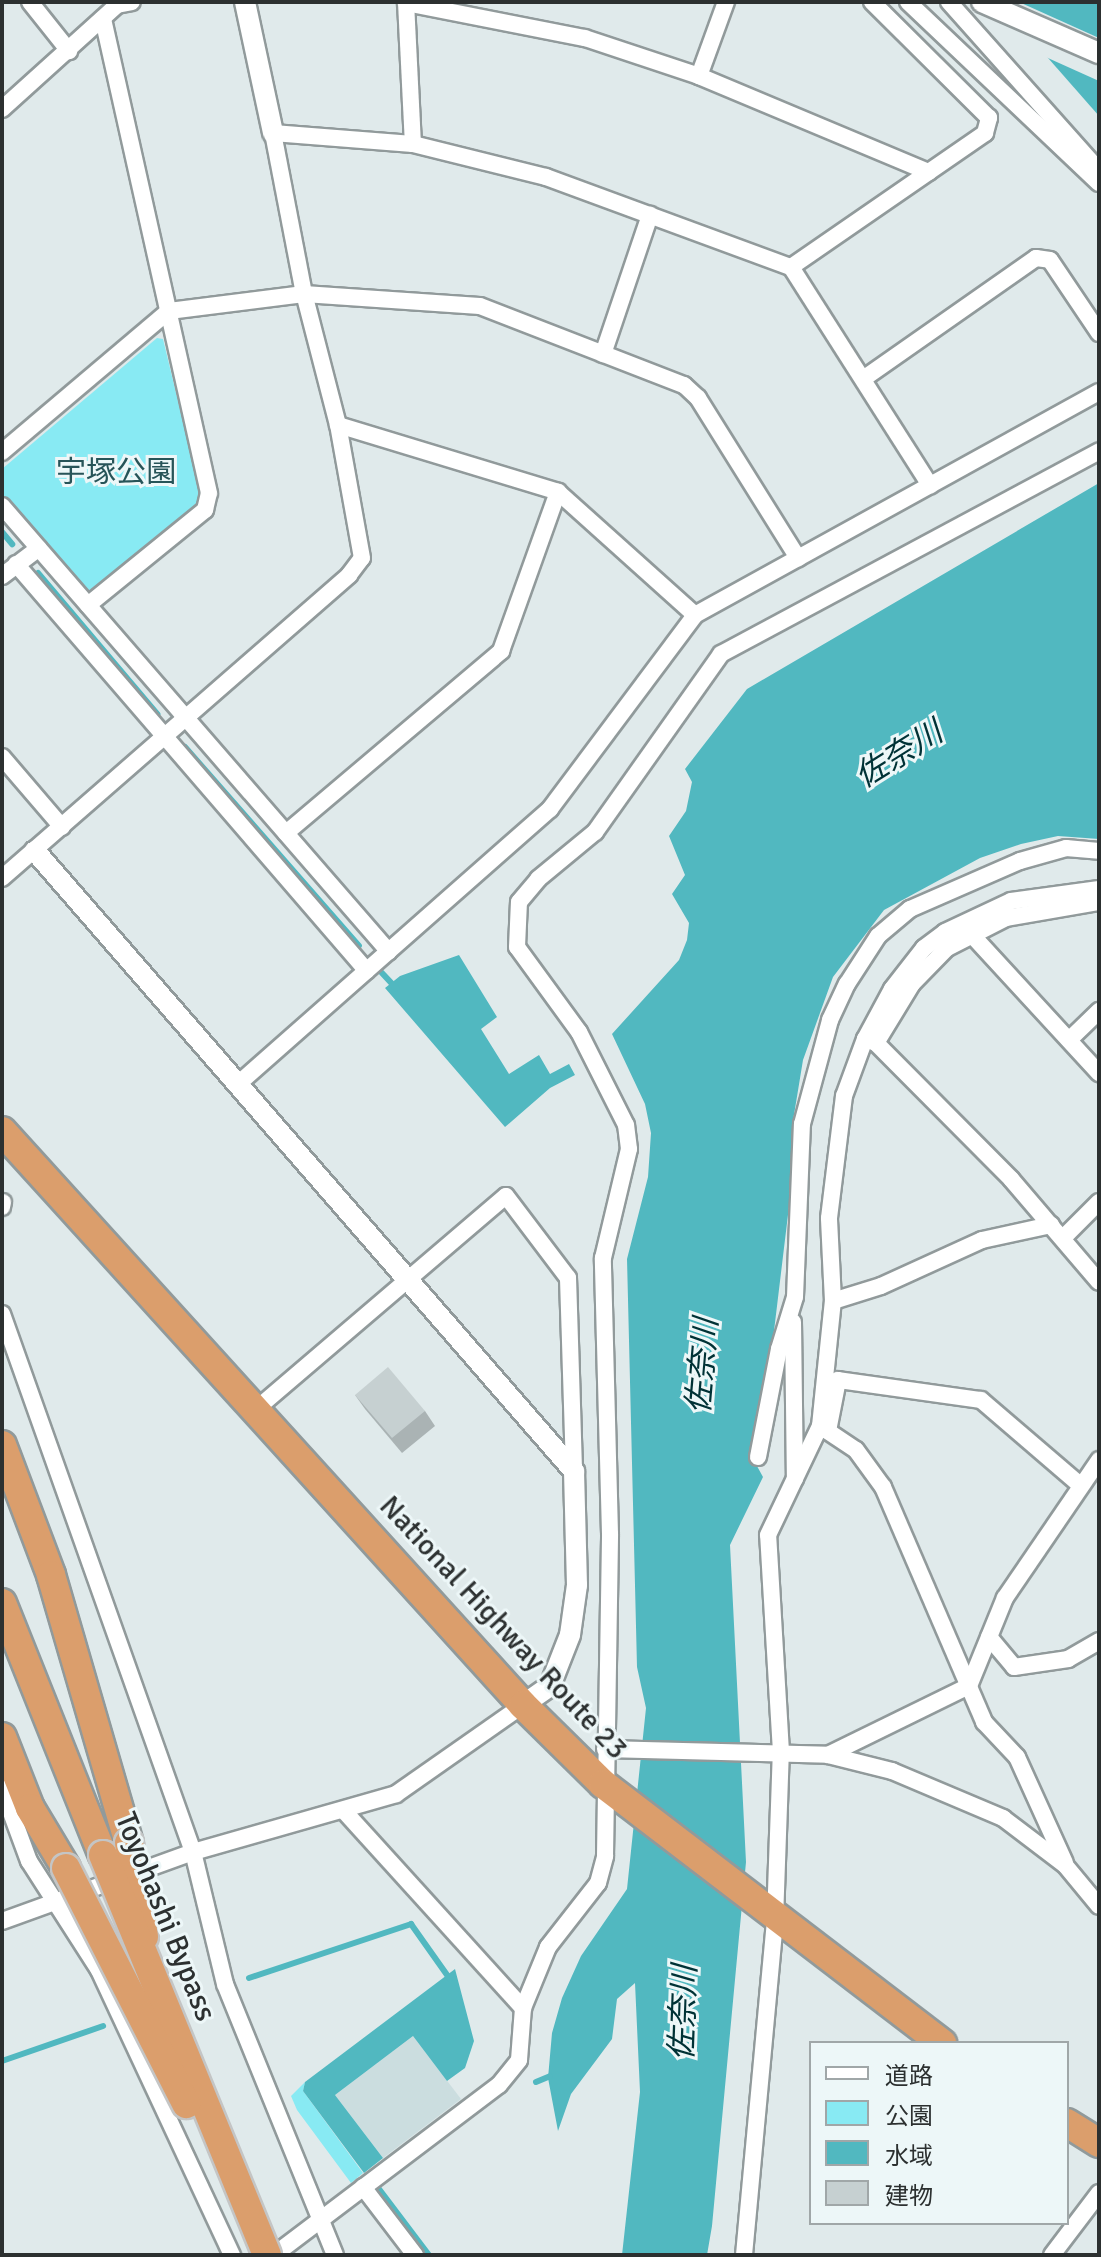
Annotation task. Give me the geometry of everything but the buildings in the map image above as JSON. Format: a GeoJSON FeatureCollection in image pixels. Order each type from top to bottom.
{"type":"FeatureCollection","features":[{"type":"Feature","properties":{"kind":"highway"},"geometry":{"type":"LineString","coordinates":[[2,1122],[68,1203]]}},
{"type":"Feature","properties":{"kind":"highway"},"geometry":{"type":"LineString","coordinates":[[2,1131],[68,1203]]}},
{"type":"Feature","properties":{"kind":"highway","name":"National Highway Route 23"},"geometry":{"type":"LineString","coordinates":[[68,1203],[523,1705],[612,1791],[768,1914],[939,2041]]}},
{"type":"Feature","properties":{"kind":"highway"},"geometry":{"type":"LineString","coordinates":[[2,1445],[51,1575],[129,1843],[145,1915],[144,1959]]}},
{"type":"Feature","properties":{"kind":"highway","name":"Toyohashi Bypass"},"geometry":{"type":"LineString","coordinates":[[2,1603],[86,1861],[144,1959],[267,2255]]}},
{"type":"Feature","properties":{"kind":"highway","name":"Toyohashi Bypass"},"geometry":{"type":"LineString","coordinates":[[2,1635],[86,1861],[257,2255]]}},
{"type":"Feature","properties":{"kind":"highway"},"geometry":{"type":"LineString","coordinates":[[2,1737],[30,1808],[86,1861]]}},
{"type":"Feature","properties":{"kind":"highway"},"geometry":{"type":"LineString","coordinates":[[1069,2124],[1099,2143]]}},
{"type":"Feature","properties":{"kind":"street"},"geometry":{"type":"LineString","coordinates":[[30,2],[69,51]]}},
{"type":"Feature","properties":{"kind":"street"},"geometry":{"type":"LineString","coordinates":[[2,109],[117,5],[132,2]]}},
{"type":"Feature","properties":{"kind":"street"},"geometry":{"type":"LineString","coordinates":[[2,878],[187,718],[362,558],[338,425],[304,294],[245,2]]}},
{"type":"Feature","properties":{"kind":"street"},"geometry":{"type":"LineString","coordinates":[[413,144],[406,2],[585,38],[699,76],[929,172]]}},
{"type":"Feature","properties":{"kind":"street"},"geometry":{"type":"LineString","coordinates":[[699,76],[726,2]]}},
{"type":"Feature","properties":{"kind":"street"},"geometry":{"type":"LineString","coordinates":[[791,267],[985,133],[989,118],[872,2]]}},
{"type":"Feature","properties":{"kind":"street"},"geometry":{"type":"LineString","coordinates":[[908,2],[1099,183]]}},
{"type":"Feature","properties":{"kind":"street"},"geometry":{"type":"LineString","coordinates":[[949,2],[1099,170]]}},
{"type":"Feature","properties":{"kind":"street"},"geometry":{"type":"LineString","coordinates":[[982,2],[1099,53]]}},
{"type":"Feature","properties":{"kind":"street"},"geometry":{"type":"LineString","coordinates":[[88,605],[205,510],[207,501],[169,311],[103,19]]}},
{"type":"Feature","properties":{"kind":"street"},"geometry":{"type":"LineString","coordinates":[[273,133],[413,144],[546,177],[791,267],[930,485]]}},
{"type":"Feature","properties":{"kind":"street"},"geometry":{"type":"LineString","coordinates":[[603,354],[650,215]]}},
{"type":"Feature","properties":{"kind":"street"},"geometry":{"type":"LineString","coordinates":[[863,379],[1036,258],[1050,260],[1099,333]]}},
{"type":"Feature","properties":{"kind":"street"},"geometry":{"type":"LineString","coordinates":[[2,452],[169,311],[304,294],[480,306],[684,385],[698,398],[798,558]]}},
{"type":"Feature","properties":{"kind":"street"},"geometry":{"type":"LineString","coordinates":[[238,1084],[558,800],[695,615],[1099,392]]}},
{"type":"Feature","properties":{"kind":"street"},"geometry":{"type":"LineString","coordinates":[[338,425],[558,492],[695,615]]}},
{"type":"Feature","properties":{"kind":"street"},"geometry":{"type":"LineString","coordinates":[[274,2255],[499,2085],[519,2060],[523,2008],[548,1947],[598,1883],[612,1791],[603,1258],[629,1149],[626,1125],[579,1032],[517,947],[519,902],[595,832],[721,654],[1099,451]]}},
{"type":"Feature","properties":{"kind":"street"},"geometry":{"type":"LineString","coordinates":[[286,833],[501,651],[558,492]]}},
{"type":"Feature","properties":{"kind":"street"},"geometry":{"type":"LineString","coordinates":[[2,506],[389,952]]}},
{"type":"Feature","properties":{"kind":"street"},"geometry":{"type":"LineString","coordinates":[[2,576],[39,548]]}},
{"type":"Feature","properties":{"kind":"street"},"geometry":{"type":"LineString","coordinates":[[16,564],[367,971]]}},
{"type":"Feature","properties":{"kind":"street"},"geometry":{"type":"LineString","coordinates":[[2,757],[62,827]]}},
{"type":"Feature","properties":{"kind":"street"},"geometry":{"type":"LineString","coordinates":[[795,1479],[792,1317],[802,1124],[830,1020],[878,936],[910,909],[964,881],[1066,848],[1099,851]]}},
{"type":"Feature","properties":{"kind":"street"},"geometry":{"type":"LineString","coordinates":[[35,851],[574,1471]]}},
{"type":"Feature","properties":{"kind":"street"},"geometry":{"type":"LineString","coordinates":[[824,1428],[833,1301],[829,1218],[834,1154],[844,1096],[908,966],[945,932],[1011,901],[1099,889]]}},
{"type":"Feature","properties":{"kind":"street"},"geometry":{"type":"LineString","coordinates":[[870,1041],[912,984],[947,948],[1038,909],[1099,902]]}},
{"type":"Feature","properties":{"kind":"street"},"geometry":{"type":"LineString","coordinates":[[972,935],[1099,1073]]}},
{"type":"Feature","properties":{"kind":"street"},"geometry":{"type":"LineString","coordinates":[[1069,1040],[1099,1011]]}},
{"type":"Feature","properties":{"kind":"street"},"geometry":{"type":"LineString","coordinates":[[870,1041],[1051,1225],[1099,1282]]}},
{"type":"Feature","properties":{"kind":"street"},"geometry":{"type":"LineString","coordinates":[[2,1921],[193,1852],[345,1812],[396,1794],[442,1766],[550,1686],[570,1635],[577,1585],[568,1278],[506,1196],[405,1277],[254,1411]]}},
{"type":"Feature","properties":{"kind":"street"},"geometry":{"type":"LineString","coordinates":[[1063,1238],[1099,1202]]}},
{"type":"Feature","properties":{"kind":"street"},"geometry":{"type":"LineString","coordinates":[[833,1301],[881,1286],[982,1240],[1051,1225]]}},
{"type":"Feature","properties":{"kind":"street"},"geometry":{"type":"LineString","coordinates":[[2,1314],[193,1852],[225,1984],[335,2255]]}},
{"type":"Feature","properties":{"kind":"street"},"geometry":{"type":"LineString","coordinates":[[758,1457],[779,1349],[792,1317]]}},
{"type":"Feature","properties":{"kind":"street"},"geometry":{"type":"LineString","coordinates":[[744,2255],[768,1914],[775,1752],[768,1535],[824,1428],[838,1380],[981,1400],[1080,1485]]}},
{"type":"Feature","properties":{"kind":"street"},"geometry":{"type":"LineString","coordinates":[[824,1428],[856,1450],[883,1487],[984,1722],[1017,1757],[1065,1865]]}},
{"type":"Feature","properties":{"kind":"street"},"geometry":{"type":"LineString","coordinates":[[828,1755],[969,1686],[1005,1598],[1099,1460]]}},
{"type":"Feature","properties":{"kind":"street"},"geometry":{"type":"LineString","coordinates":[[989,1637],[1014,1667],[1068,1659],[1099,1641]]}},
{"type":"Feature","properties":{"kind":"street"},"geometry":{"type":"LineString","coordinates":[[612,1749],[828,1755],[955,1795],[1003,1818],[1065,1865],[1099,1906]]}},
{"type":"Feature","properties":{"kind":"street"},"geometry":{"type":"LineString","coordinates":[[2,1788],[29,1861],[99,1970],[232,2255]]}},
{"type":"Feature","properties":{"kind":"street"},"geometry":{"type":"LineString","coordinates":[[345,1812],[523,2008]]}},
{"type":"Feature","properties":{"kind":"street"},"geometry":{"type":"LineString","coordinates":[[363,2187],[415,2255]]}},
{"type":"Feature","properties":{"kind":"street"},"geometry":{"type":"LineString","coordinates":[[1052,2255],[1099,2193]]}},
{"type":"Feature","properties":{"kind":"shaded area"},"geometry":{"type":"Polygon","coordinates":[[[413,2036],[461,2099],[383,2158],[335,2095],[413,2036]]]}},
{"type":"Feature","properties":{"kind":"green space","name":"宇塚公園"},"geometry":{"type":"Polygon","coordinates":[[[157,338],[163,339],[201,496],[198,506],[91,591],[84,589],[2,494],[2,469],[157,338]]]}},
{"type":"Feature","properties":{"kind":"green space"},"geometry":{"type":"Polygon","coordinates":[[[305,2082],[303,2091],[363,2173],[351,2183],[297,2110],[291,2096],[305,2082]]]}},
{"type":"Feature","properties":{"kind":"water"},"geometry":{"type":"Polygon","coordinates":[[[999,2],[1099,2],[1099,116],[999,2]]]}},
{"type":"Feature","properties":{"kind":"water","name":"佐奈川"},"geometry":{"type":"Polygon","coordinates":[[[1099,483],[1099,839],[1058,836],[1021,844],[980,858],[884,910],[833,977],[803,1060],[792,1127],[794,1165],[774,1331],[752,1457],[763,1477],[730,1545],[746,1862],[712,2226],[707,2255],[622,2255],[640,2092],[635,1983],[617,1999],[612,2039],[571,2094],[558,2131],[548,2078],[552,2033],[562,1998],[581,1956],[627,1889],[646,1708],[637,1667],[627,1259],[648,1177],[651,1133],[645,1104],[612,1034],[679,960],[687,940],[689,923],[672,894],[685,875],[669,836],[686,811],[692,782],[685,769],[747,689],[1099,483]]]}},
{"type":"Feature","properties":{"kind":"water"},"geometry":{"type":"Polygon","coordinates":[[[459,955],[497,1017],[481,1029],[509,1074],[539,1055],[550,1074],[569,1064],[575,1075],[550,1088],[505,1127],[385,988],[400,976],[459,955]]]}},
{"type":"Feature","properties":{"kind":"water"},"geometry":{"type":"Polygon","coordinates":[[[455,1969],[474,2041],[465,2068],[447,2081],[413,2036],[335,2095],[383,2158],[364,2173],[303,2091],[305,2082],[455,1969]]]}},
{"type":"Feature","properties":{"kind":"pier"},"geometry":{"type":"Polygon","coordinates":[[[994,2],[1019,2],[1099,38],[1099,81],[1039,54],[994,2]]]}},
{"type":"Feature","properties":{"kind":"waterway"},"geometry":{"type":"LineString","coordinates":[[2,532],[12,544]]}},
{"type":"Feature","properties":{"kind":"waterway"},"geometry":{"type":"LineString","coordinates":[[38,573],[157,714]]}},
{"type":"Feature","properties":{"kind":"waterway"},"geometry":{"type":"LineString","coordinates":[[185,747],[359,946]]}},
{"type":"Feature","properties":{"kind":"waterway"},"geometry":{"type":"LineString","coordinates":[[382,973],[396,988]]}},
{"type":"Feature","properties":{"kind":"waterway"},"geometry":{"type":"LineString","coordinates":[[249,1978],[411,1924],[450,1979]]}},
{"type":"Feature","properties":{"kind":"waterway"},"geometry":{"type":"LineString","coordinates":[[2,2061],[103,2026]]}},
{"type":"Feature","properties":{"kind":"waterway"},"geometry":{"type":"LineString","coordinates":[[536,2082],[550,2076]]}},
{"type":"Feature","properties":{"kind":"waterway"},"geometry":{"type":"LineString","coordinates":[[379,2189],[429,2255]]}}]}
